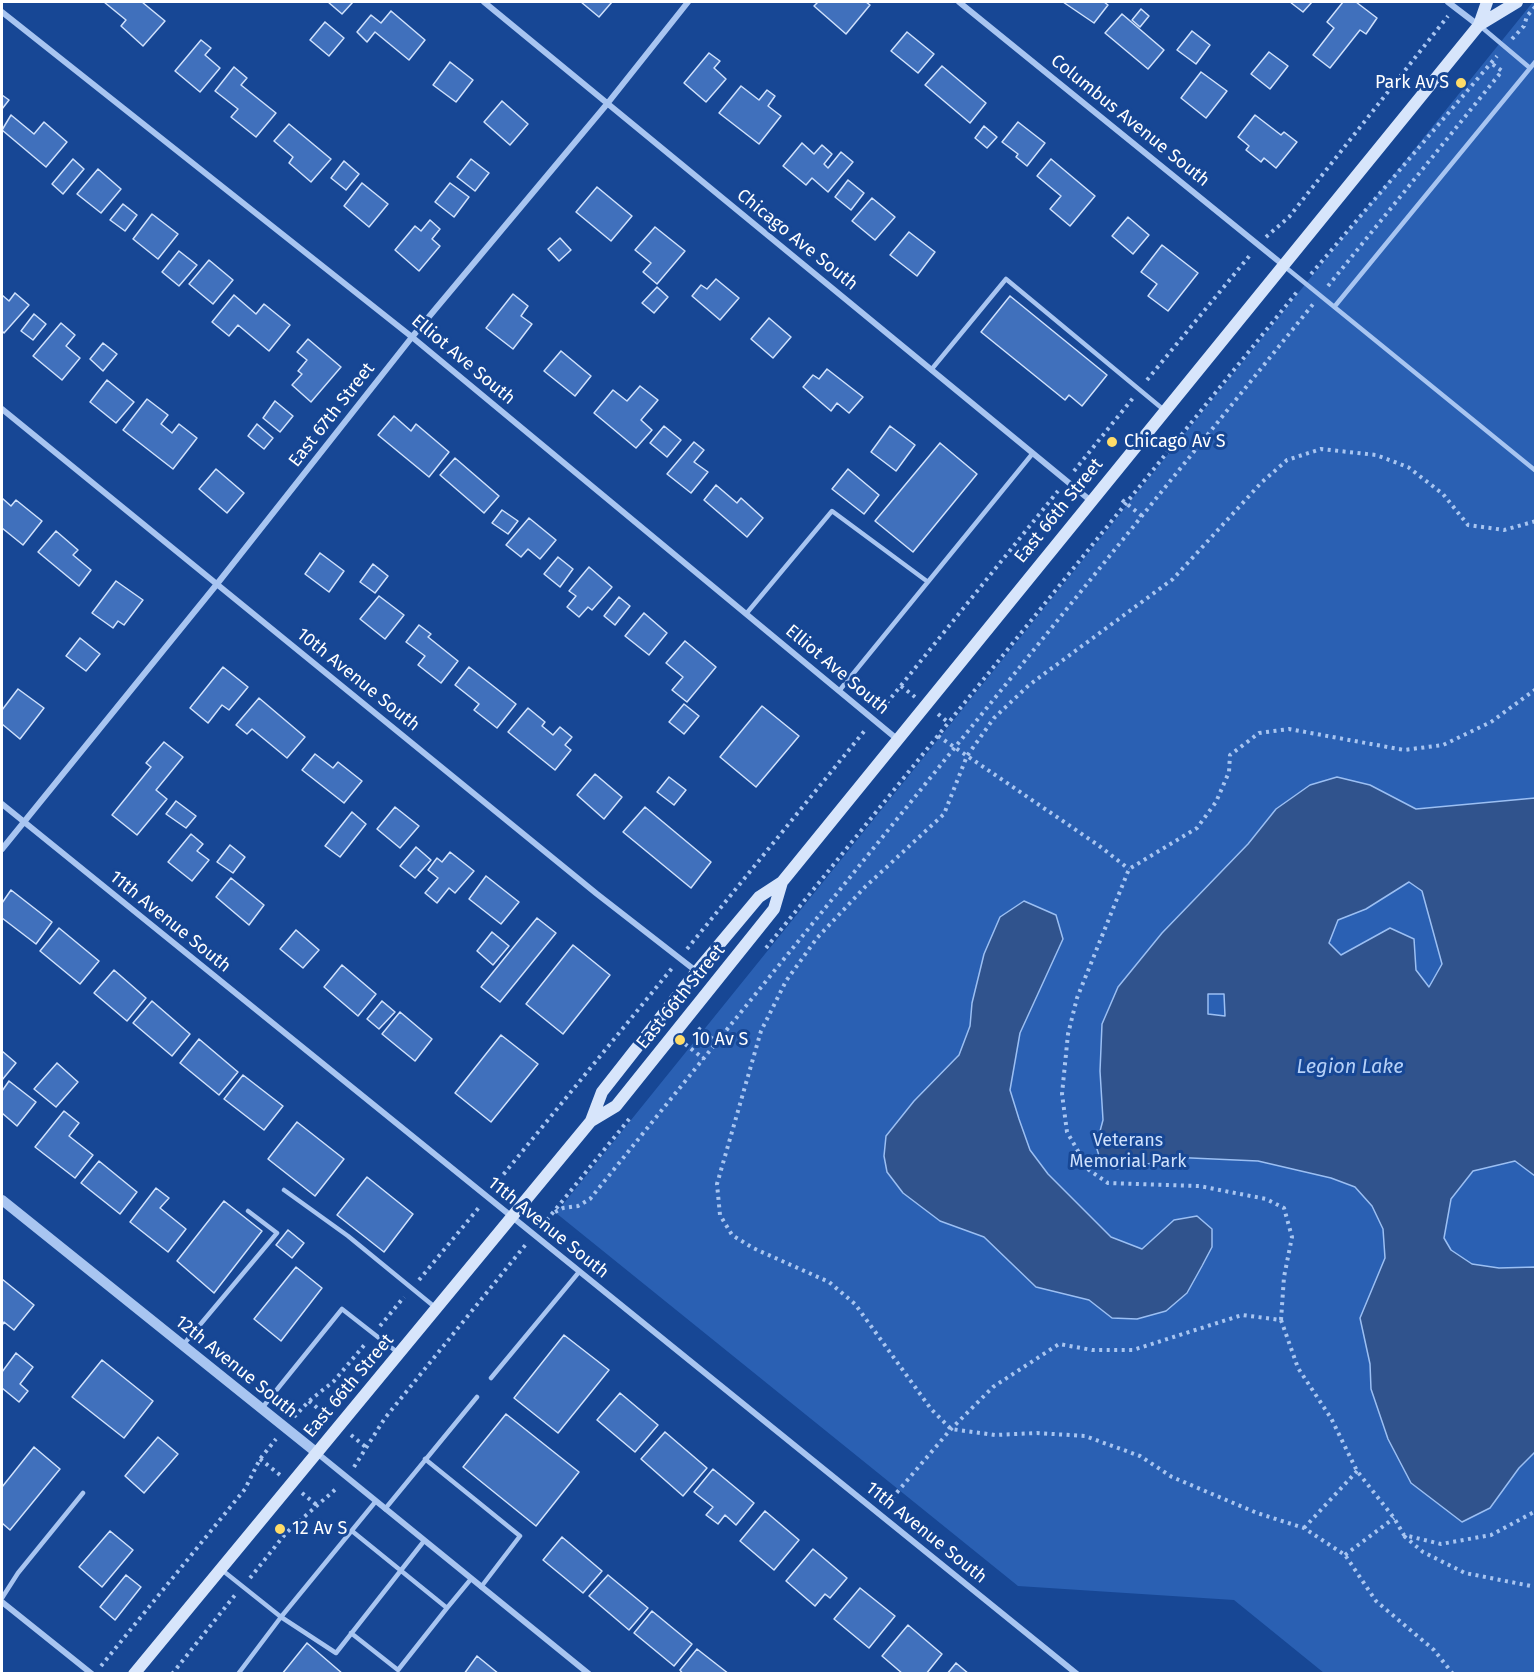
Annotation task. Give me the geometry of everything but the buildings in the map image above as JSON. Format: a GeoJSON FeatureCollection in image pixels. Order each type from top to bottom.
{"type":"FeatureCollection","features":[{"type":"Feature","properties":{"kind":"main road","name":"East 66th Street"},"geometry":{"type":"LineString","coordinates":[[1479,25],[1487,2]]}},
{"type":"Feature","properties":{"kind":"main road","name":"East 66th Street"},"geometry":{"type":"LineString","coordinates":[[134,1674],[591,1121],[602,1092],[697,971],[759,897],[782,882],[1282,264],[1479,25],[1517,2]]}},
{"type":"Feature","properties":{"kind":"main road","name":"East 66th Street"},"geometry":{"type":"LineString","coordinates":[[591,1121],[616,1106],[694,1010],[774,909],[782,882]]}},
{"type":"Feature","properties":{"kind":"street","name":"Chicago Ave South"},"geometry":{"type":"LineString","coordinates":[[484,2],[1091,501]]}},
{"type":"Feature","properties":{"kind":"street","name":"East 67th Street"},"geometry":{"type":"LineString","coordinates":[[2,849],[217,584],[412,337],[607,104],[688,2]]}},
{"type":"Feature","properties":{"kind":"street","name":"Columbus Avenue South"},"geometry":{"type":"LineString","coordinates":[[959,2],[1282,264]]}},
{"type":"Feature","properties":{"kind":"street"},"geometry":{"type":"LineString","coordinates":[[1448,2],[1479,25]]}},
{"type":"Feature","properties":{"kind":"street","name":"Elliot Ave South"},"geometry":{"type":"LineString","coordinates":[[2,12],[412,337],[898,740]]}},
{"type":"Feature","properties":{"kind":"street","name":"10th Avenue South"},"geometry":{"type":"LineString","coordinates":[[2,409],[697,971]]}},
{"type":"Feature","properties":{"kind":"street","name":"11th Avenue South"},"geometry":{"type":"LineString","coordinates":[[2,804],[1077,1674]]}},
{"type":"Feature","properties":{"kind":"street","name":"12th Avenue South"},"geometry":{"type":"LineString","coordinates":[[2,1200],[589,1674]]}},
{"type":"Feature","properties":{"kind":"street"},"geometry":{"type":"LineString","coordinates":[[2,1600],[94,1674]]}},
{"type":"Feature","properties":{"kind":"lane"},"geometry":{"type":"LineString","coordinates":[[1479,25],[1530,68]]}},
{"type":"Feature","properties":{"kind":"lane"},"geometry":{"type":"LineString","coordinates":[[1335,306],[1536,61]]}},
{"type":"Feature","properties":{"kind":"lane"},"geometry":{"type":"LineString","coordinates":[[1282,264],[1536,471]]}},
{"type":"Feature","properties":{"kind":"lane"},"geometry":{"type":"LineString","coordinates":[[931,370],[1006,279],[1164,410]]}},
{"type":"Feature","properties":{"kind":"lane"},"geometry":{"type":"LineString","coordinates":[[839,691],[1033,453]]}},
{"type":"Feature","properties":{"kind":"lane"},"geometry":{"type":"LineString","coordinates":[[746,614],[832,511],[928,582]]}},
{"type":"Feature","properties":{"kind":"lane"},"geometry":{"type":"LineString","coordinates":[[284,1190],[348,1236],[436,1308]]}},
{"type":"Feature","properties":{"kind":"lane"},"geometry":{"type":"LineString","coordinates":[[183,1345],[276,1233],[248,1211]]}},
{"type":"Feature","properties":{"kind":"lane"},"geometry":{"type":"LineString","coordinates":[[491,1378],[579,1272]]}},
{"type":"Feature","properties":{"kind":"lane"},"geometry":{"type":"LineString","coordinates":[[262,1408],[342,1309],[399,1354]]}},
{"type":"Feature","properties":{"kind":"lane"},"geometry":{"type":"LineString","coordinates":[[385,1509],[477,1397]]}},
{"type":"Feature","properties":{"kind":"lane"},"geometry":{"type":"LineString","coordinates":[[425,1460],[520,1536],[482,1587]]}},
{"type":"Feature","properties":{"kind":"lane"},"geometry":{"type":"LineString","coordinates":[[2,1600],[18,1572],[82,1493]]}},
{"type":"Feature","properties":{"kind":"lane"},"geometry":{"type":"LineString","coordinates":[[238,1674],[281,1617],[376,1501]]}},
{"type":"Feature","properties":{"kind":"lane"},"geometry":{"type":"LineString","coordinates":[[352,1531],[447,1608]]}},
{"type":"Feature","properties":{"kind":"lane"},"geometry":{"type":"LineString","coordinates":[[220,1569],[281,1617],[336,1653],[424,1541]]}},
{"type":"Feature","properties":{"kind":"lane"},"geometry":{"type":"LineString","coordinates":[[351,1633],[398,1670],[471,1579]]}},
{"type":"Feature","properties":{"kind":"path"},"geometry":{"type":"LineString","coordinates":[[1275,226],[1289,217],[1438,30]]}},
{"type":"Feature","properties":{"kind":"path"},"geometry":{"type":"LineString","coordinates":[[631,1116],[551,1215],[590,1199],[1502,71],[1491,63],[1305,282],[762,954]]}},
{"type":"Feature","properties":{"kind":"path"},"geometry":{"type":"LineString","coordinates":[[299,1412],[334,1381],[412,1288],[1244,261]]}},
{"type":"Feature","properties":{"kind":"path"},"geometry":{"type":"LineString","coordinates":[[1453,1674],[1434,1650],[1376,1601],[1345,1555],[1304,1528],[1257,1513],[1172,1477],[1140,1456],[1085,1436],[1037,1433],[995,1435],[951,1429],[931,1409],[855,1304],[829,1282],[753,1248],[732,1235],[720,1215],[717,1184],[761,1030],[786,981],[817,938],[865,887],[944,814],[967,756],[994,718],[1029,686],[1173,579],[1261,483],[1287,460],[1321,449],[1376,455],[1408,467],[1443,494],[1468,525],[1504,530],[1536,521]]}},
{"type":"Feature","properties":{"kind":"path"},"geometry":{"type":"LineString","coordinates":[[1122,500],[1142,516]]}},
{"type":"Feature","properties":{"kind":"path"},"geometry":{"type":"LineString","coordinates":[[1536,689],[1491,722],[1443,746],[1404,750],[1289,729],[1258,734],[1230,755],[1229,772],[1216,802],[1197,828],[1129,869],[1077,998],[1068,1034],[1062,1094],[1067,1132],[1089,1170],[1108,1183],[1199,1186],[1266,1198],[1284,1208],[1292,1237],[1284,1277],[1281,1320],[1298,1368],[1331,1418],[1357,1471],[1395,1518],[1404,1535],[1423,1552],[1465,1573],[1536,1587]]}},
{"type":"Feature","properties":{"kind":"path"},"geometry":{"type":"LineString","coordinates":[[938,736],[1098,845],[1129,869]]}},
{"type":"Feature","properties":{"kind":"path"},"geometry":{"type":"LineString","coordinates":[[680,1055],[706,1023]]}},
{"type":"Feature","properties":{"kind":"path"},"geometry":{"type":"LineString","coordinates":[[680,1040],[704,1059]]}},
{"type":"Feature","properties":{"kind":"path"},"geometry":{"type":"LineString","coordinates":[[359,1461],[385,1418],[514,1259]]}},
{"type":"Feature","properties":{"kind":"path"},"geometry":{"type":"LineString","coordinates":[[878,1515],[951,1429],[993,1387],[1059,1344],[1092,1350],[1133,1350],[1242,1315],[1281,1320]]}},
{"type":"Feature","properties":{"kind":"path"},"geometry":{"type":"LineString","coordinates":[[94,1674],[245,1489],[260,1460],[272,1444]]}},
{"type":"Feature","properties":{"kind":"path"},"geometry":{"type":"LineString","coordinates":[[1304,1528],[1357,1471]]}},
{"type":"Feature","properties":{"kind":"path"},"geometry":{"type":"LineString","coordinates":[[1404,1535],[1441,1544],[1491,1535],[1536,1511]]}},
{"type":"Feature","properties":{"kind":"path"},"geometry":{"type":"LineString","coordinates":[[1345,1555],[1395,1518]]}},
{"type":"Feature","properties":{"kind":"green space","name":"Veterans Memorial Park"},"geometry":{"type":"Polygon","coordinates":[[[1535,2],[1535,1673],[1324,1673],[1234,1600],[1018,1586],[556,1213],[1535,2]]]}},
{"type":"Feature","properties":{"kind":"water","name":"Legion Lake"},"geometry":{"type":"Polygon","coordinates":[[[1337,777],[1370,785],[1416,809],[1535,798],[1535,1176],[1515,1161],[1473,1171],[1451,1199],[1444,1238],[1451,1250],[1472,1264],[1499,1268],[1535,1267],[1535,1452],[1519,1468],[1490,1508],[1462,1522],[1411,1483],[1388,1439],[1371,1389],[1370,1364],[1360,1318],[1385,1258],[1383,1229],[1372,1206],[1355,1187],[1331,1178],[1258,1161],[1169,1157],[1153,1163],[1116,1169],[1101,1162],[1096,1146],[1103,1120],[1100,1071],[1102,1024],[1118,987],[1162,933],[1248,844],[1276,809],[1310,785],[1337,777]],[[1409,882],[1366,909],[1338,920],[1329,943],[1341,955],[1390,928],[1414,939],[1416,970],[1429,987],[1442,964],[1422,891],[1409,882]],[[1208,994],[1208,1014],[1225,1016],[1224,994],[1208,994]]]}},
{"type":"Feature","properties":{"kind":"water"},"geometry":{"type":"Polygon","coordinates":[[[1024,901],[1056,915],[1063,939],[1020,1033],[1010,1090],[1019,1119],[1030,1150],[1048,1174],[1111,1237],[1142,1249],[1174,1220],[1197,1216],[1212,1229],[1212,1247],[1187,1293],[1166,1311],[1137,1319],[1112,1318],[1089,1300],[1036,1287],[984,1237],[940,1221],[903,1193],[887,1172],[884,1156],[886,1136],[914,1101],[959,1055],[970,1026],[972,1003],[984,954],[1000,917],[1024,901]]]}},
{"type":"Feature","properties":{"kind":"place","name":"Park Av S"},"geometry":{"type":"Point","coordinates":[1461,83]}},
{"type":"Feature","properties":{"kind":"place","name":"Chicago Av S"},"geometry":{"type":"Point","coordinates":[1112,442]}},
{"type":"Feature","properties":{"kind":"place","name":"10 Av S"},"geometry":{"type":"Point","coordinates":[680,1040]}},
{"type":"Feature","properties":{"kind":"place","name":"12 Av S"},"geometry":{"type":"Point","coordinates":[280,1529]}}]}
